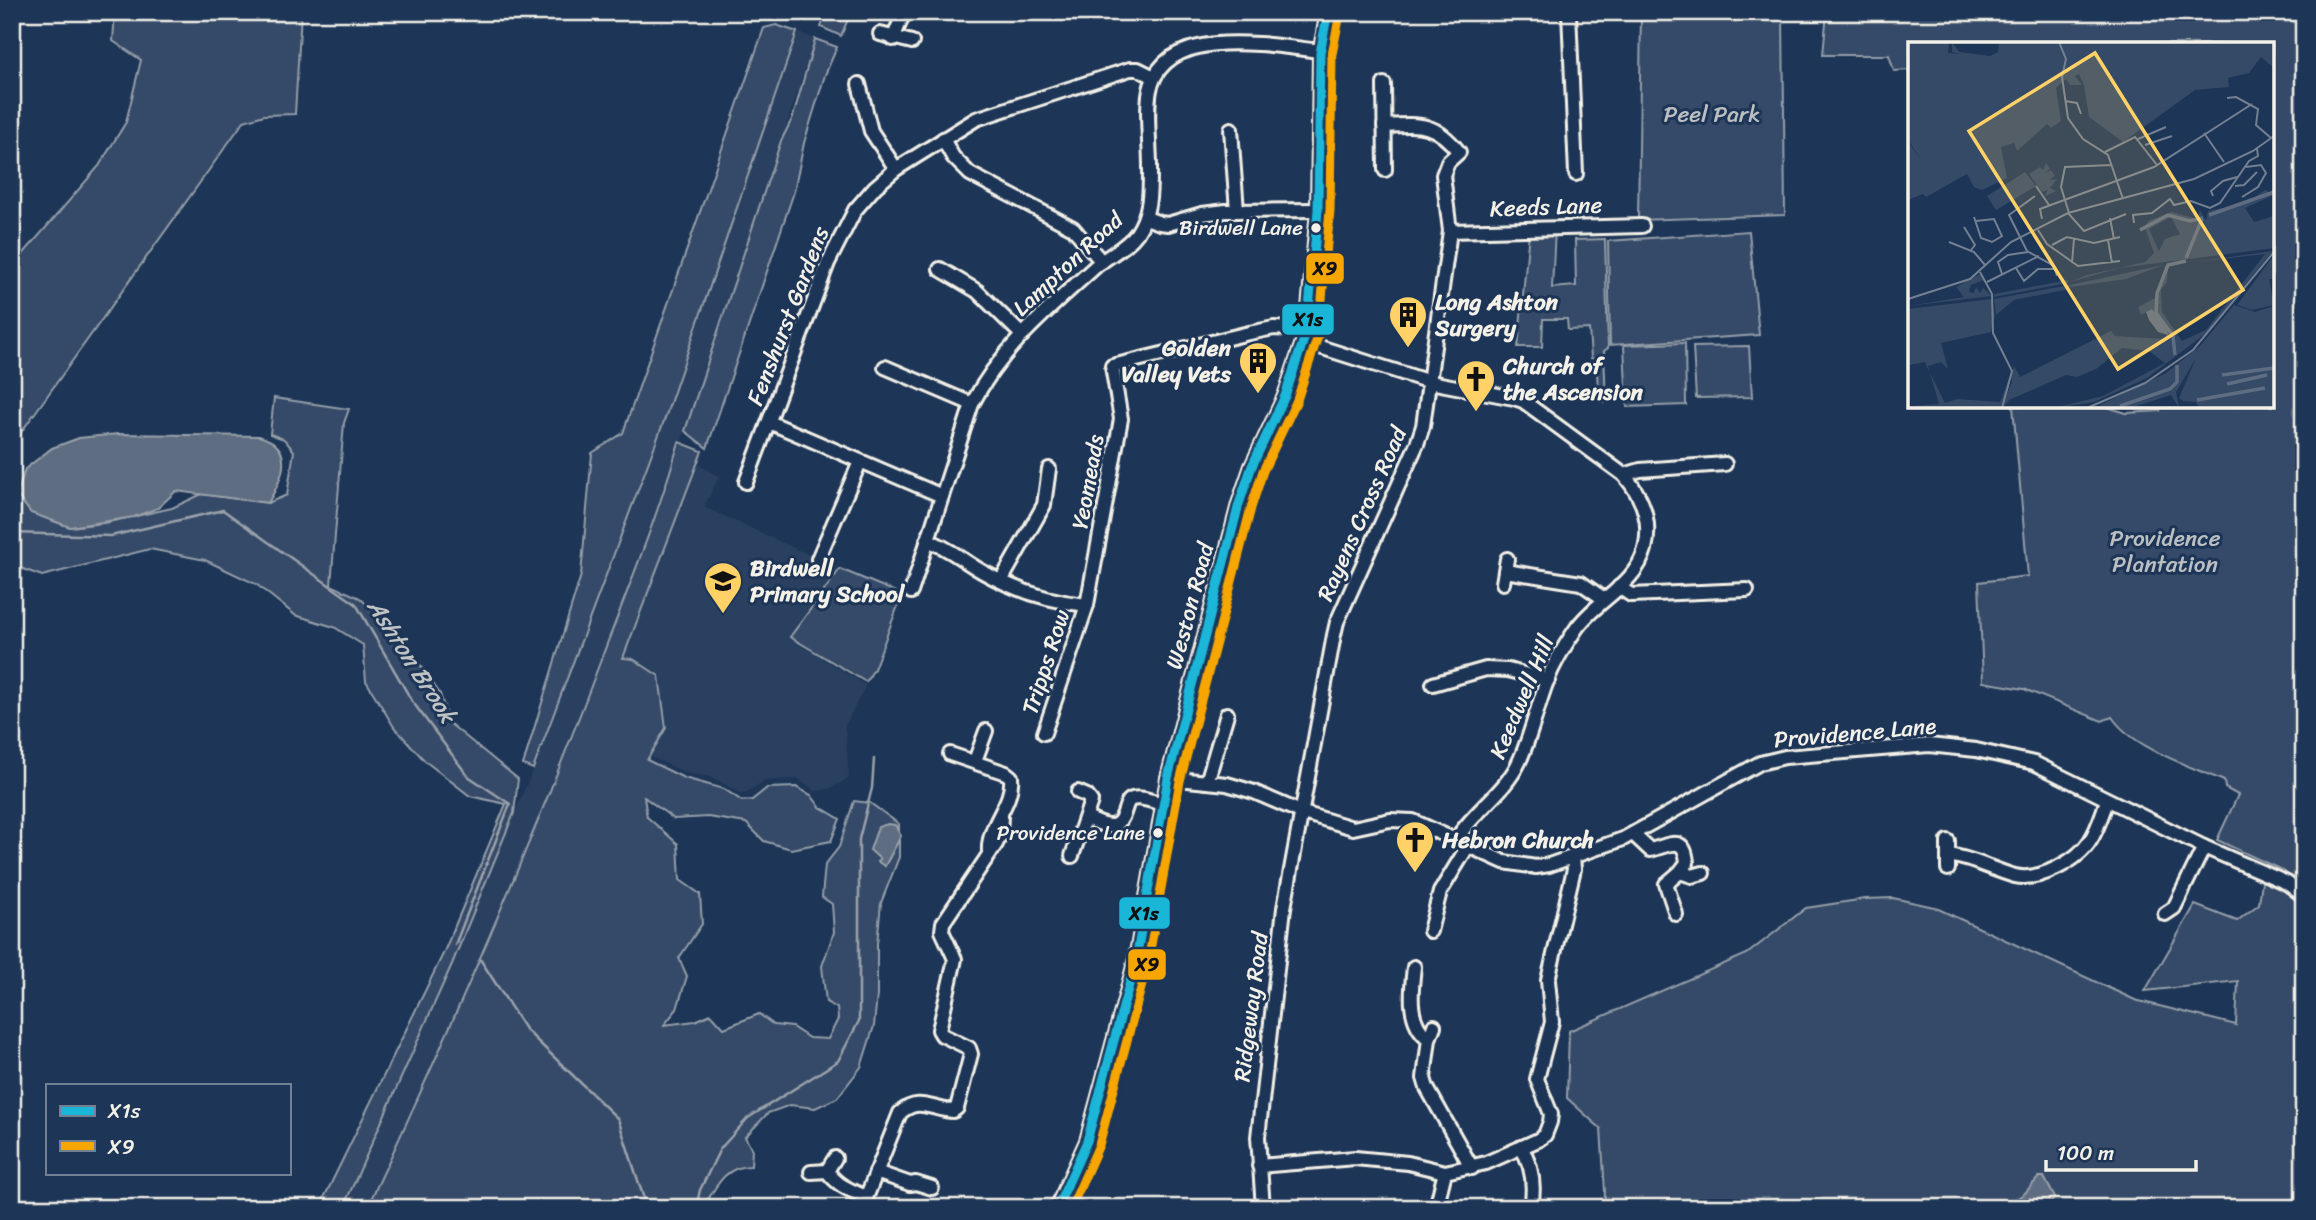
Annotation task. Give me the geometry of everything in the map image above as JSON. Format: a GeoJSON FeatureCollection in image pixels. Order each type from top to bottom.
{"type":"FeatureCollection","features":[{"type":"Feature","properties":{"kind":"street"},"geometry":{"type":"LineString","coordinates":[[893,39],[904,12]]}},
{"type":"Feature","properties":{"kind":"street","name":"Weston Road"},"geometry":{"type":"LineString","coordinates":[[1057,1208],[1087,1141],[1141,941],[1168,778],[1239,504],[1252,466],[1284,396],[1305,336],[1318,210],[1320,51],[1328,12]]}},
{"type":"Feature","properties":{"kind":"street"},"geometry":{"type":"LineString","coordinates":[[1569,12],[1576,174]]}},
{"type":"Feature","properties":{"kind":"street"},"geometry":{"type":"LineString","coordinates":[[880,34],[912,42]]}},
{"type":"Feature","properties":{"kind":"street"},"geometry":{"type":"LineString","coordinates":[[1154,77],[1159,69],[1175,56],[1211,44],[1240,42],[1320,51]]}},
{"type":"Feature","properties":{"kind":"street","name":"Fenshurst Gardens"},"geometry":{"type":"LineString","coordinates":[[746,482],[840,236],[855,210],[875,187],[896,169],[985,116],[1110,75],[1138,69],[1154,77]]}},
{"type":"Feature","properties":{"kind":"street","name":"Lampton Road"},"geometry":{"type":"LineString","coordinates":[[911,593],[972,404],[985,378],[1022,335],[1102,262],[1136,235],[1146,218],[1150,200],[1149,92],[1154,77]]}},
{"type":"Feature","properties":{"kind":"street"},"geometry":{"type":"LineString","coordinates":[[859,84],[871,131],[896,169]]}},
{"type":"Feature","properties":{"kind":"street"},"geometry":{"type":"LineString","coordinates":[[1384,84],[1385,170]]}},
{"type":"Feature","properties":{"kind":"street","name":"Rayens Cross Road"},"geometry":{"type":"LineString","coordinates":[[1303,813],[1337,622],[1418,444],[1423,426],[1450,231],[1443,174],[1448,162],[1462,157],[1442,133],[1433,128],[1420,124],[1384,126]]}},
{"type":"Feature","properties":{"kind":"street"},"geometry":{"type":"LineString","coordinates":[[1231,129],[1237,211]]}},
{"type":"Feature","properties":{"kind":"street"},"geometry":{"type":"LineString","coordinates":[[943,139],[953,157],[970,174],[1073,228],[1102,262]]}},
{"type":"Feature","properties":{"kind":"street"},"geometry":{"type":"LineString","coordinates":[[1146,218],[1168,224],[1202,214],[1318,210]]}},
{"type":"Feature","properties":{"kind":"street","name":"Keeds Lane"},"geometry":{"type":"LineString","coordinates":[[1450,231],[1642,226]]}},
{"type":"Feature","properties":{"kind":"street"},"geometry":{"type":"LineString","coordinates":[[940,269],[977,291],[1022,335]]}},
{"type":"Feature","properties":{"kind":"street","name":"Keedwell Hill"},"geometry":{"type":"LineString","coordinates":[[1112,366],[1274,328],[1305,336],[1430,382],[1523,401],[1624,475],[1641,499],[1648,534],[1639,566],[1578,627],[1548,680],[1510,779],[1463,828],[1462,844],[1440,892],[1430,931]]}},
{"type":"Feature","properties":{"kind":"street","name":"Yeomeads"},"geometry":{"type":"LineString","coordinates":[[1087,605],[1121,419],[1112,366]]}},
{"type":"Feature","properties":{"kind":"street"},"geometry":{"type":"LineString","coordinates":[[885,367],[972,404]]}},
{"type":"Feature","properties":{"kind":"street"},"geometry":{"type":"LineString","coordinates":[[769,422],[942,496]]}},
{"type":"Feature","properties":{"kind":"street"},"geometry":{"type":"LineString","coordinates":[[818,559],[860,462]]}},
{"type":"Feature","properties":{"kind":"street"},"geometry":{"type":"LineString","coordinates":[[1624,475],[1640,470],[1725,464]]}},
{"type":"Feature","properties":{"kind":"street"},"geometry":{"type":"LineString","coordinates":[[1002,581],[1044,505],[1049,469]]}},
{"type":"Feature","properties":{"kind":"street"},"geometry":{"type":"LineString","coordinates":[[927,540],[944,546],[986,574],[1002,581],[1051,600],[1087,605]]}},
{"type":"Feature","properties":{"kind":"street"},"geometry":{"type":"LineString","coordinates":[[1505,571],[1581,583],[1604,599]]}},
{"type":"Feature","properties":{"kind":"street"},"geometry":{"type":"LineString","coordinates":[[1619,587],[1631,594],[1732,597],[1747,590]]}},
{"type":"Feature","properties":{"kind":"street","name":"Tripps Row"},"geometry":{"type":"LineString","coordinates":[[1044,733],[1087,605]]}},
{"type":"Feature","properties":{"kind":"street"},"geometry":{"type":"LineString","coordinates":[[1443,685],[1475,671],[1499,669],[1548,680]]}},
{"type":"Feature","properties":{"kind":"street"},"geometry":{"type":"LineString","coordinates":[[1207,782],[1227,714]]}},
{"type":"Feature","properties":{"kind":"street"},"geometry":{"type":"LineString","coordinates":[[975,761],[986,731]]}},
{"type":"Feature","properties":{"kind":"street","name":"Providence Lane"},"geometry":{"type":"LineString","coordinates":[[1168,778],[1227,784],[1254,792],[1303,813],[1353,828],[1390,820],[1413,821],[1504,862],[1536,867],[1623,839],[1760,763],[1785,757],[1929,745],[1976,750],[2034,763],[2204,847],[2287,883],[2304,896]]}},
{"type":"Feature","properties":{"kind":"street"},"geometry":{"type":"LineString","coordinates":[[827,1171],[835,1182],[864,1202],[900,1113],[908,1106],[918,1104],[953,1111],[957,1108],[971,1054],[969,1048],[942,1035],[939,1030],[956,959],[942,931],[943,923],[1000,835],[1001,816],[1012,783],[1011,777],[1006,773],[950,754]]}},
{"type":"Feature","properties":{"kind":"street"},"geometry":{"type":"LineString","coordinates":[[1072,856],[1091,801],[1077,792]]}},
{"type":"Feature","properties":{"kind":"street"},"geometry":{"type":"LineString","coordinates":[[1086,818],[1110,827],[1116,826],[1121,822],[1128,802],[1132,799],[1164,804]]}},
{"type":"Feature","properties":{"kind":"street"},"geometry":{"type":"LineString","coordinates":[[1948,855],[1962,857],[2018,877],[2041,875],[2075,856],[2088,844],[2108,801]]}},
{"type":"Feature","properties":{"kind":"street","name":"Ridgeway Road"},"geometry":{"type":"LineString","coordinates":[[1263,1208],[1258,1137],[1284,908],[1303,813]]}},
{"type":"Feature","properties":{"kind":"street"},"geometry":{"type":"LineString","coordinates":[[1633,834],[1650,850],[1670,843],[1682,846],[1687,863],[1666,884],[1677,897],[1676,914]]}},
{"type":"Feature","properties":{"kind":"street"},"geometry":{"type":"LineString","coordinates":[[1948,841],[1948,869]]}},
{"type":"Feature","properties":{"kind":"street"},"geometry":{"type":"LineString","coordinates":[[2165,914],[2174,908],[2204,847]]}},
{"type":"Feature","properties":{"kind":"street"},"geometry":{"type":"LineString","coordinates":[[1259,1166],[1355,1158],[1408,1163],[1445,1172],[1472,1168],[1545,1135],[1551,1114],[1537,1079],[1552,1014],[1549,969],[1574,869],[1573,856]]}},
{"type":"Feature","properties":{"kind":"street"},"geometry":{"type":"LineString","coordinates":[[1680,872],[1692,876],[1703,873]]}},
{"type":"Feature","properties":{"kind":"street"},"geometry":{"type":"LineString","coordinates":[[1414,967],[1408,983],[1412,1007],[1416,1025],[1429,1039]]}},
{"type":"Feature","properties":{"kind":"street"},"geometry":{"type":"LineString","coordinates":[[1435,1026],[1429,1039],[1424,1078],[1472,1168]]}},
{"type":"Feature","properties":{"kind":"street"},"geometry":{"type":"LineString","coordinates":[[1521,1147],[1531,1171],[1534,1193],[1531,1208]]}},
{"type":"Feature","properties":{"kind":"street"},"geometry":{"type":"LineString","coordinates":[[827,1171],[835,1158]]}},
{"type":"Feature","properties":{"kind":"street"},"geometry":{"type":"LineString","coordinates":[[811,1172],[827,1171]]}},
{"type":"Feature","properties":{"kind":"street"},"geometry":{"type":"LineString","coordinates":[[876,1172],[910,1184],[932,1188]]}},
{"type":"Feature","properties":{"kind":"street"},"geometry":{"type":"LineString","coordinates":[[1436,1208],[1445,1172]]}},
{"type":"Feature","properties":{"kind":"shaded area"},"geometry":{"type":"Polygon","coordinates":[[[797,32],[815,39],[685,431],[561,767],[497,921],[367,1208],[343,1208],[452,964],[533,769],[664,421],[797,32]]]}},
{"type":"Feature","properties":{"kind":"shaded area"},"geometry":{"type":"Polygon","coordinates":[[[118,434],[259,436],[272,441],[280,450],[283,457],[282,474],[268,503],[176,491],[158,508],[134,517],[70,527],[31,513],[17,495],[25,469],[52,448],[79,438],[118,434]]]}},
{"type":"Feature","properties":{"kind":"shaded area","name":"Birdwell Primary School"},"geometry":{"type":"Polygon","coordinates":[[[697,463],[719,477],[704,507],[838,568],[788,638],[866,685],[845,726],[849,778],[829,789],[815,791],[798,779],[791,779],[764,781],[747,792],[739,793],[706,776],[689,774],[642,753],[588,737],[632,638],[697,463]]]}},
{"type":"Feature","properties":{"kind":"shaded area"},"geometry":{"type":"Polygon","coordinates":[[[895,825],[901,836],[885,866],[878,862],[880,859],[870,850],[878,827],[895,825]]]}},
{"type":"Feature","properties":{"kind":"shaded area"},"geometry":{"type":"Polygon","coordinates":[[[2039,1177],[2044,1177],[2055,1198],[2050,1203],[2031,1209],[2003,1208],[2025,1193],[2039,1177]]]}},
{"type":"Feature","properties":{"kind":"green space"},"geometry":{"type":"Polygon","coordinates":[[[115,12],[301,12],[295,114],[264,115],[244,121],[12,445],[12,267],[99,166],[126,122],[141,60],[113,41],[115,12]]]}},
{"type":"Feature","properties":{"kind":"green space"},"geometry":{"type":"Polygon","coordinates":[[[827,12],[851,12],[841,36],[821,27],[827,12]]]}},
{"type":"Feature","properties":{"kind":"green space","name":"Peel Park"},"geometry":{"type":"Polygon","coordinates":[[[1641,12],[1783,12],[1785,215],[1638,220],[1641,12]]]}},
{"type":"Feature","properties":{"kind":"green space","name":"Providence Plantation"},"geometry":{"type":"Polygon","coordinates":[[[1827,12],[2304,12],[2304,887],[2282,870],[2217,840],[2238,795],[2225,788],[2224,781],[2148,747],[2112,717],[2102,721],[2024,689],[1983,682],[1979,582],[2028,576],[2013,408],[2110,408],[2126,413],[2160,411],[2161,408],[2274,408],[2274,42],[1908,42],[1908,70],[1894,71],[1889,55],[1823,55],[1827,12]]]}},
{"type":"Feature","properties":{"kind":"green space"},"geometry":{"type":"Polygon","coordinates":[[[776,25],[797,32],[664,421],[533,769],[523,765],[581,575],[592,453],[623,433],[764,28],[776,25]]]}},
{"type":"Feature","properties":{"kind":"green space"},"geometry":{"type":"Polygon","coordinates":[[[815,39],[837,47],[825,75],[804,143],[794,192],[707,448],[685,431],[781,141],[793,117],[815,39]]]}},
{"type":"Feature","properties":{"kind":"green space"},"geometry":{"type":"Polygon","coordinates":[[[1555,229],[1552,288],[1576,286],[1575,240],[1605,239],[1608,348],[1604,351],[1606,402],[1599,401],[1596,359],[1591,358],[1589,329],[1568,330],[1567,319],[1543,319],[1542,347],[1518,347],[1529,232],[1555,229]]]}},
{"type":"Feature","properties":{"kind":"green space"},"geometry":{"type":"Polygon","coordinates":[[[1749,231],[1759,335],[1610,345],[1608,241],[1749,231]]]}},
{"type":"Feature","properties":{"kind":"green space"},"geometry":{"type":"Polygon","coordinates":[[[1685,343],[1686,405],[1627,407],[1624,345],[1685,343]]]}},
{"type":"Feature","properties":{"kind":"green space"},"geometry":{"type":"Polygon","coordinates":[[[1749,346],[1752,397],[1696,398],[1693,347],[1749,346]]]}},
{"type":"Feature","properties":{"kind":"green space"},"geometry":{"type":"Polygon","coordinates":[[[274,398],[349,409],[344,423],[331,585],[360,598],[402,638],[440,694],[449,723],[518,779],[514,813],[452,964],[343,1208],[319,1208],[444,952],[506,804],[470,796],[425,761],[394,727],[366,681],[363,645],[334,627],[295,615],[256,584],[205,560],[150,549],[42,576],[12,565],[12,485],[31,513],[70,527],[104,523],[172,508],[202,494],[268,503],[287,495],[294,451],[284,439],[270,434],[274,398]]]}},
{"type":"Feature","properties":{"kind":"green space"},"geometry":{"type":"Polygon","coordinates":[[[679,442],[702,451],[623,658],[633,659],[659,676],[666,728],[647,760],[684,778],[724,789],[742,801],[752,800],[767,788],[796,787],[811,795],[820,807],[840,819],[831,841],[791,849],[764,841],[746,823],[708,817],[674,819],[644,797],[647,817],[678,844],[680,880],[700,894],[702,924],[679,958],[687,976],[677,1009],[664,1025],[695,1021],[711,1014],[724,1028],[759,1014],[774,1025],[792,1027],[809,1038],[828,1039],[838,1019],[837,1008],[826,1002],[822,966],[834,932],[832,904],[822,897],[825,865],[839,847],[854,801],[870,803],[899,824],[899,857],[881,903],[874,1026],[861,1067],[837,1098],[815,1108],[790,1105],[768,1113],[745,1137],[752,1150],[751,1166],[727,1174],[703,1208],[367,1208],[430,1072],[548,797],[643,550],[679,442]]]}},
{"type":"Feature","properties":{"kind":"green space"},"geometry":{"type":"Polygon","coordinates":[[[840,569],[896,592],[899,603],[874,669],[866,682],[790,637],[840,569]]]}},
{"type":"Feature","properties":{"kind":"green space"},"geometry":{"type":"Polygon","coordinates":[[[2262,881],[2293,895],[2304,904],[2304,1208],[1604,1208],[1601,1129],[1567,1098],[1569,1031],[1747,954],[1806,908],[1865,899],[1893,898],[1934,907],[2135,1000],[2236,1025],[2238,981],[2145,991],[2195,905],[2237,921],[2259,904],[2262,881]]]}},
{"type":"Feature","properties":{"kind":"waterway","name":"Ashton Brook"},"geometry":{"type":"LineString","coordinates":[[12,533],[111,536],[223,510],[356,604],[412,701],[468,776],[510,804],[455,945]]}},
{"type":"Feature","properties":{"kind":"waterway"},"geometry":{"type":"LineString","coordinates":[[696,1208],[700,1190],[720,1149],[748,1118],[838,1061],[859,1021],[859,839],[872,788],[874,759]]}},
{"type":"Feature","properties":{"kind":"waterway","name":"Ashton Brook"},"geometry":{"type":"LineString","coordinates":[[480,959],[525,1029],[618,1119],[647,1208]]}},
{"type":"Feature","properties":{"kind":"transit line","name":"X1s"},"geometry":{"type":"LineString","coordinates":[[1057,1208],[1087,1141],[1136,959],[1168,778],[1239,504],[1252,466],[1285,396],[1307,330],[1318,210],[1320,53],[1328,12]]}},
{"type":"Feature","properties":{"kind":"transit line","name":"X9"},"geometry":{"type":"LineString","coordinates":[[1071,1208],[1099,1145],[1148,962],[1180,781],[1251,508],[1263,471],[1297,400],[1319,333],[1330,210],[1332,54],[1340,14]]}},
{"type":"Feature","properties":{"kind":"place","name":"Birdwell Lane"},"geometry":{"type":"Point","coordinates":[1316,228]}},
{"type":"Feature","properties":{"kind":"place","name":"Long Ashton Surgery"},"geometry":{"type":"Point","coordinates":[1408,349]}},
{"type":"Feature","properties":{"kind":"place","name":"Golden Valley Vets"},"geometry":{"type":"Point","coordinates":[1258,395]}},
{"type":"Feature","properties":{"kind":"place","name":"Church of the Ascension"},"geometry":{"type":"Point","coordinates":[1476,413]}},
{"type":"Feature","properties":{"kind":"place","name":"Birdwell Primary School"},"geometry":{"type":"Point","coordinates":[723,615]}},
{"type":"Feature","properties":{"kind":"place","name":"Providence Lane"},"geometry":{"type":"Point","coordinates":[1158,833]}},
{"type":"Feature","properties":{"kind":"place","name":"Hebron Church"},"geometry":{"type":"Point","coordinates":[1415,874]}}]}
